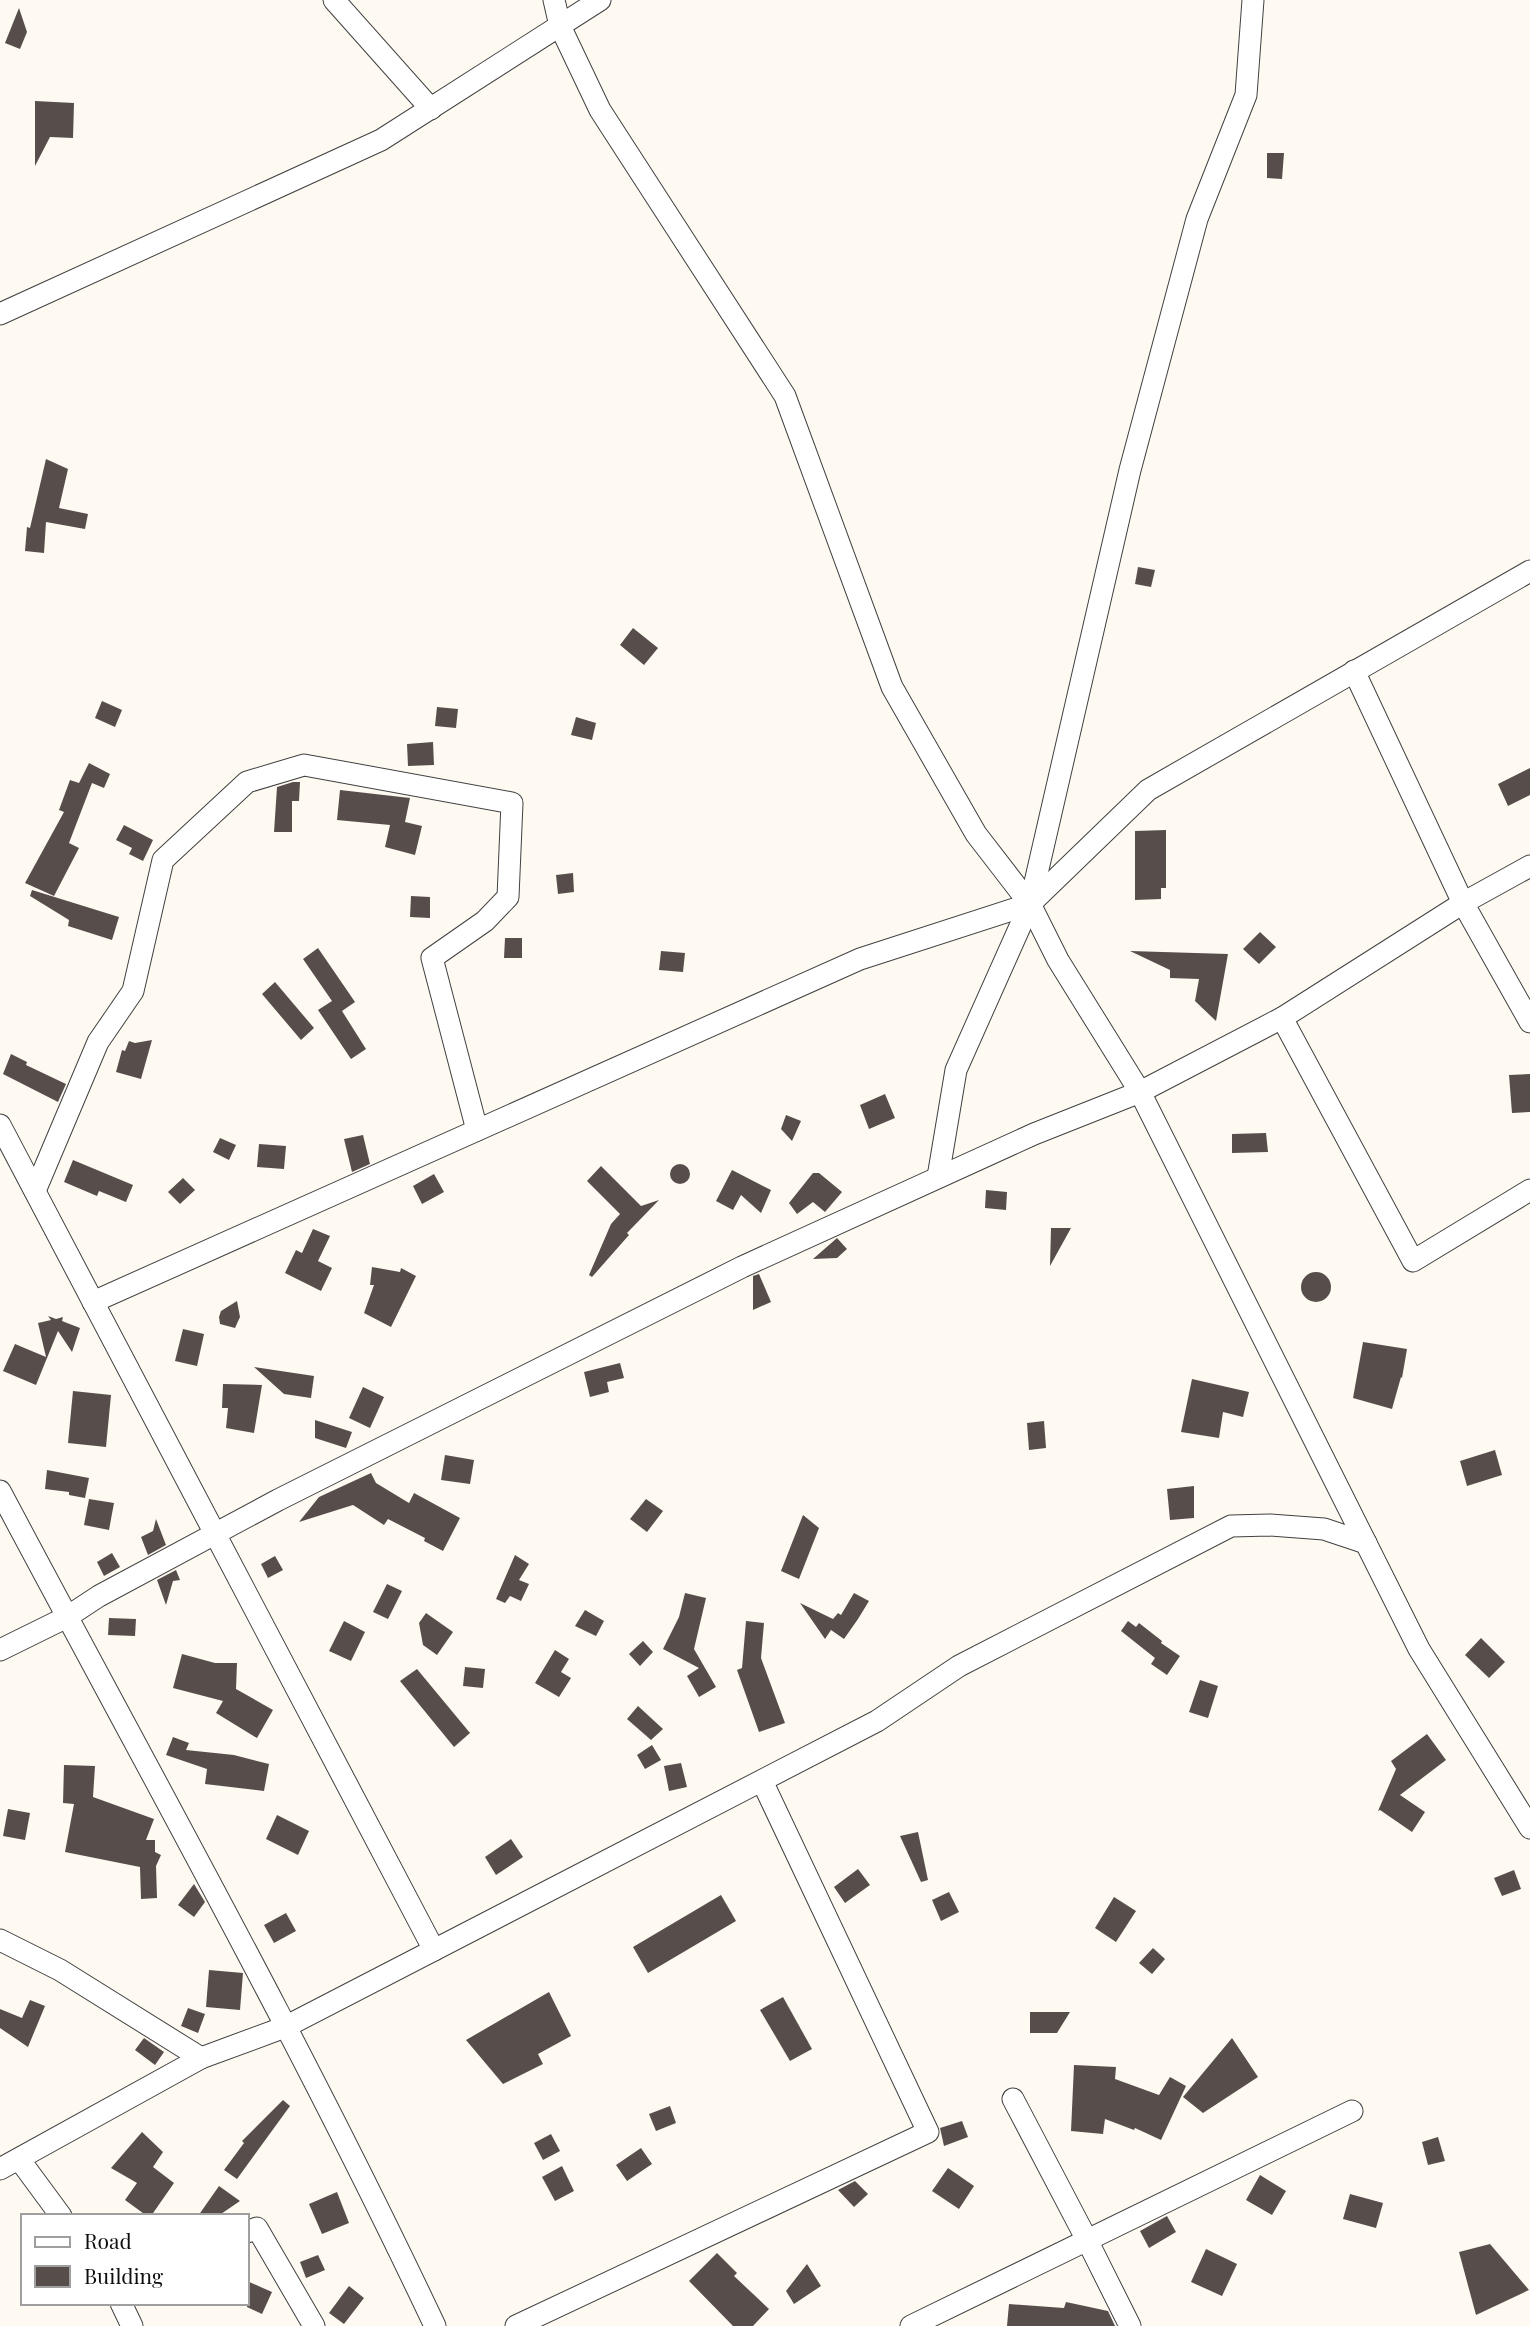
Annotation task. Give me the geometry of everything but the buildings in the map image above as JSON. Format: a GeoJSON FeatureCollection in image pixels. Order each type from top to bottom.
{"type":"FeatureCollection","features":[{"type":"Feature","properties":{"kind":"street"},"geometry":{"type":"LineString","coordinates":[[334,0],[431,109]]}},
{"type":"Feature","properties":{"kind":"street"},"geometry":{"type":"LineString","coordinates":[[554,0],[560,26],[600,110],[785,396],[892,687],[976,834],[1030,904],[1058,960],[1140,1092],[1419,1648],[1530,1828]]}},
{"type":"Feature","properties":{"kind":"street"},"geometry":{"type":"LineString","coordinates":[[0,314],[381,140],[600,0]]}},
{"type":"Feature","properties":{"kind":"street"},"geometry":{"type":"LineString","coordinates":[[938,1177],[956,1070],[1030,904],[1134,457],[1197,219],[1246,95],[1253,0]]}},
{"type":"Feature","properties":{"kind":"street"},"geometry":{"type":"LineString","coordinates":[[93,1302],[860,959],[1030,904],[1148,790],[1530,571]]}},
{"type":"Feature","properties":{"kind":"street"},"geometry":{"type":"LineString","coordinates":[[1354,671],[1463,903],[1530,1023]]}},
{"type":"Feature","properties":{"kind":"street"},"geometry":{"type":"LineString","coordinates":[[35,1191],[98,1042],[133,991],[163,860],[247,782],[304,765],[512,803],[508,897],[485,921],[432,958],[477,1130]]}},
{"type":"Feature","properties":{"kind":"street"},"geometry":{"type":"LineString","coordinates":[[0,1650],[67,1617],[99,1596],[278,1500],[743,1267],[1034,1133],[1140,1092],[1282,1018],[1463,903],[1530,866]]}},
{"type":"Feature","properties":{"kind":"street"},"geometry":{"type":"LineString","coordinates":[[1282,1018],[1413,1261],[1530,1190]]}},
{"type":"Feature","properties":{"kind":"street"},"geometry":{"type":"LineString","coordinates":[[0,1125],[434,1950]]}},
{"type":"Feature","properties":{"kind":"street"},"geometry":{"type":"LineString","coordinates":[[0,1491],[285,2026],[381,2212],[435,2326]]}},
{"type":"Feature","properties":{"kind":"street"},"geometry":{"type":"LineString","coordinates":[[59,2214],[9,2164],[201,2058],[285,2026],[877,1721],[958,1666],[1231,1526],[1270,1525],[1324,1529],[1366,1543]]}},
{"type":"Feature","properties":{"kind":"street"},"geometry":{"type":"LineString","coordinates":[[516,2326],[928,2132],[762,1781]]}},
{"type":"Feature","properties":{"kind":"street"},"geometry":{"type":"LineString","coordinates":[[0,1940],[60,1970],[201,2058]]}},
{"type":"Feature","properties":{"kind":"street"},"geometry":{"type":"LineString","coordinates":[[1013,2099],[1130,2326]]}},
{"type":"Feature","properties":{"kind":"street"},"geometry":{"type":"LineString","coordinates":[[911,2326],[1352,2111]]}},
{"type":"Feature","properties":{"kind":"street"},"geometry":{"type":"LineString","coordinates":[[248,2232],[257,2228],[314,2326]]}},
{"type":"Feature","properties":{"kind":"street"},"geometry":{"type":"LineString","coordinates":[[122,2305],[132,2326]]}}]}
